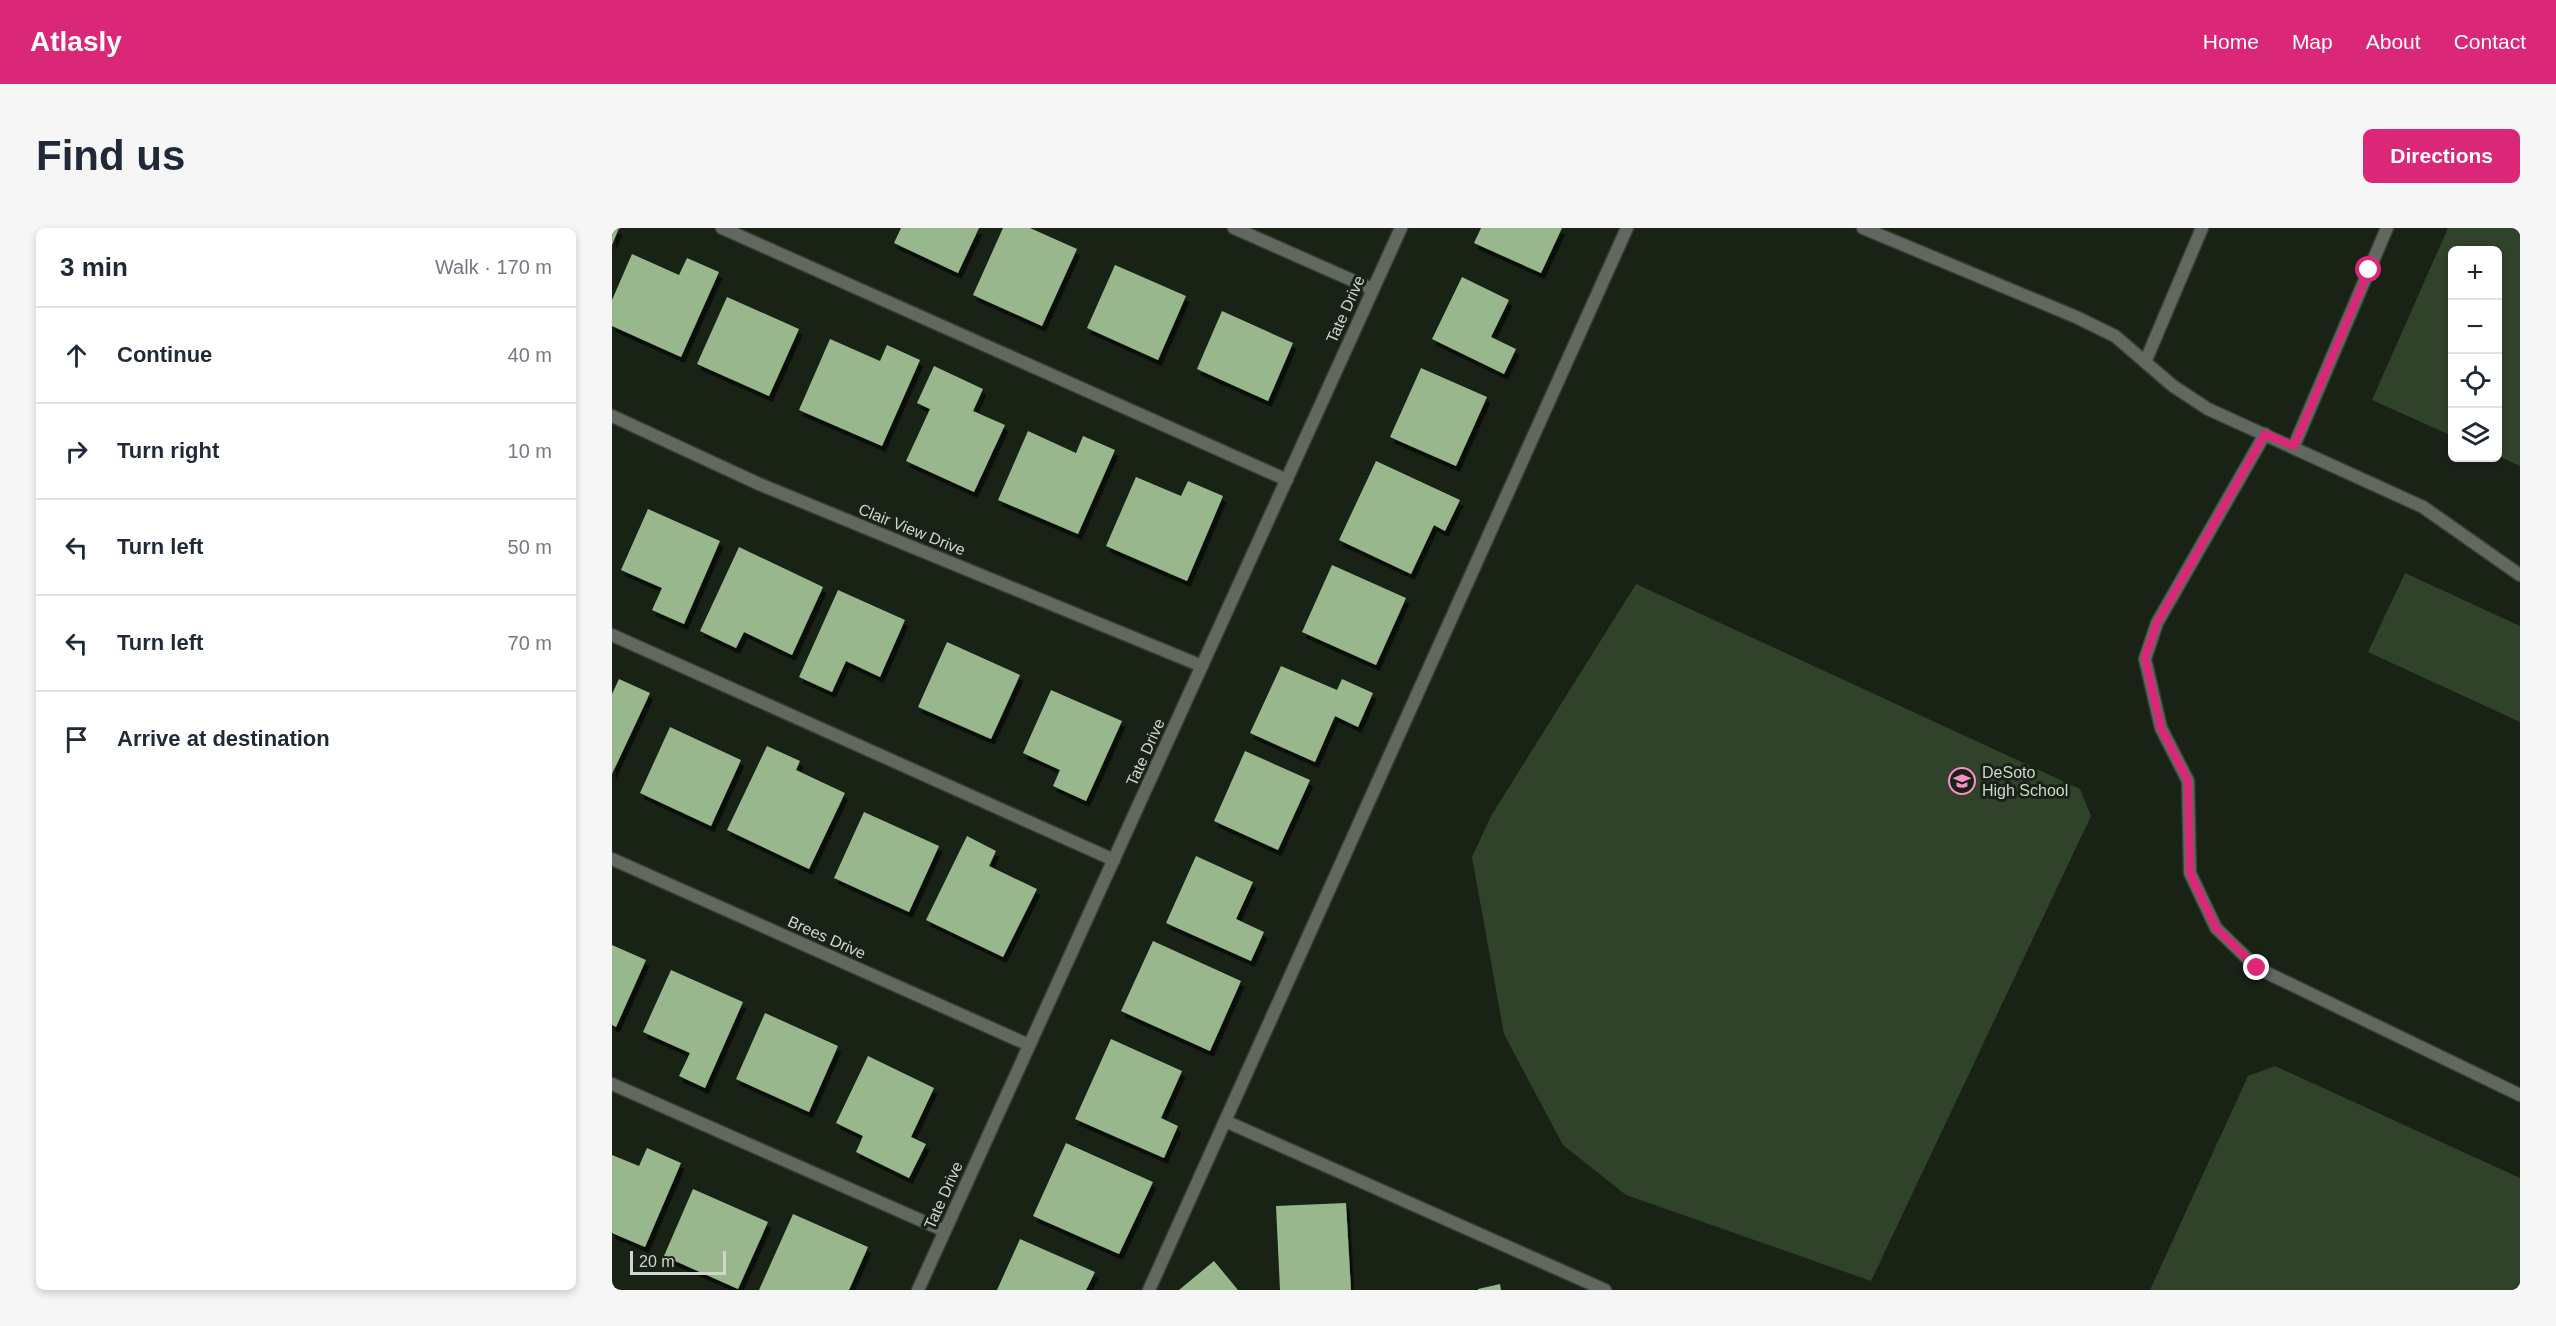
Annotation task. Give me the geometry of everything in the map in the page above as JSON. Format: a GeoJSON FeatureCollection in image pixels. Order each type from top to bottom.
{"type":"FeatureCollection","features":[{"type":"Feature","properties":{"kind":"street"},"geometry":{"type":"LineString","coordinates":[[722,228],[1287,480]]}},
{"type":"Feature","properties":{"kind":"street"},"geometry":{"type":"LineString","coordinates":[[1234,228],[1372,289]]}},
{"type":"Feature","properties":{"kind":"street","name":"Tate Drive"},"geometry":{"type":"LineString","coordinates":[[918,1290],[1401,228]]}},
{"type":"Feature","properties":{"kind":"street"},"geometry":{"type":"LineString","coordinates":[[1149,1290],[1627,228]]}},
{"type":"Feature","properties":{"kind":"street"},"geometry":{"type":"LineString","coordinates":[[1863,228],[2076,317],[2115,336],[2146,360],[2173,386],[2208,409],[2294,446],[2423,507],[2520,574]]}},
{"type":"Feature","properties":{"kind":"street"},"geometry":{"type":"LineString","coordinates":[[2146,360],[2202,228]]}},
{"type":"Feature","properties":{"kind":"street"},"geometry":{"type":"LineString","coordinates":[[2294,446],[2387,228]]}},
{"type":"Feature","properties":{"kind":"street","name":"Clair View Drive"},"geometry":{"type":"LineString","coordinates":[[612,416],[759,484],[1202,666]]}},
{"type":"Feature","properties":{"kind":"street"},"geometry":{"type":"LineString","coordinates":[[2265,434],[2157,623],[2145,658],[2161,728],[2188,781],[2190,873],[2216,928],[2257,968],[2520,1095]]}},
{"type":"Feature","properties":{"kind":"street"},"geometry":{"type":"LineString","coordinates":[[612,635],[1114,860]]}},
{"type":"Feature","properties":{"kind":"street","name":"Brees Drive"},"geometry":{"type":"LineString","coordinates":[[612,859],[1029,1045]]}},
{"type":"Feature","properties":{"kind":"street"},"geometry":{"type":"LineString","coordinates":[[612,1084],[945,1231]]}},
{"type":"Feature","properties":{"kind":"street"},"geometry":{"type":"LineString","coordinates":[[1225,1120],[1602,1290]]}},
{"type":"Feature","properties":{"kind":"green space"},"geometry":{"type":"Polygon","coordinates":[[[2448,228],[2520,228],[2520,466],[2502,458],[2502,246],[2448,246],[2448,434],[2372,400],[2448,228]]]}},
{"type":"Feature","properties":{"kind":"green space"},"geometry":{"type":"Polygon","coordinates":[[[2405,573],[2520,626],[2520,722],[2368,652],[2405,573]]]}},
{"type":"Feature","properties":{"kind":"green space"},"geometry":{"type":"Polygon","coordinates":[[[1636,584],[2080,789],[2091,816],[1871,1281],[1626,1195],[1563,1145],[1504,1034],[1472,857],[1491,816],[1636,584]]]}},
{"type":"Feature","properties":{"kind":"green space"},"geometry":{"type":"Polygon","coordinates":[[[2275,1066],[2520,1178],[2520,1290],[2150,1290],[2248,1076],[2275,1066]]]}},
{"type":"Feature","properties":{"kind":"building"},"geometry":{"type":"Polygon","coordinates":[[[612,228],[619,228],[612,245],[612,228]]]}},
{"type":"Feature","properties":{"kind":"building"},"geometry":{"type":"Polygon","coordinates":[[[901,228],[979,228],[958,273],[894,243],[901,228]]]}},
{"type":"Feature","properties":{"kind":"building"},"geometry":{"type":"Polygon","coordinates":[[[1003,228],[1030,228],[1077,249],[1042,326],[973,295],[1003,228]]]}},
{"type":"Feature","properties":{"kind":"building"},"geometry":{"type":"Polygon","coordinates":[[[1481,228],[1562,228],[1541,273],[1474,243],[1481,228]]]}},
{"type":"Feature","properties":{"kind":"building"},"geometry":{"type":"Polygon","coordinates":[[[632,254],[679,275],[687,258],[719,272],[681,357],[612,326],[612,300],[632,254]]]}},
{"type":"Feature","properties":{"kind":"building"},"geometry":{"type":"Polygon","coordinates":[[[1115,265],[1186,296],[1158,360],[1087,328],[1115,265]]]}},
{"type":"Feature","properties":{"kind":"building"},"geometry":{"type":"Polygon","coordinates":[[[1462,277],[1509,300],[1491,337],[1516,349],[1504,374],[1432,339],[1462,277]]]}},
{"type":"Feature","properties":{"kind":"building"},"geometry":{"type":"Polygon","coordinates":[[[727,297],[799,329],[769,396],[697,364],[727,297]]]}},
{"type":"Feature","properties":{"kind":"building"},"geometry":{"type":"Polygon","coordinates":[[[1222,311],[1293,343],[1268,401],[1197,369],[1222,311]]]}},
{"type":"Feature","properties":{"kind":"building"},"geometry":{"type":"Polygon","coordinates":[[[830,339],[880,361],[887,345],[920,360],[882,446],[799,410],[830,339]]]}},
{"type":"Feature","properties":{"kind":"building"},"geometry":{"type":"Polygon","coordinates":[[[934,366],[983,389],[973,411],[1005,425],[974,492],[906,461],[930,409],[917,403],[934,366]]]}},
{"type":"Feature","properties":{"kind":"building"},"geometry":{"type":"Polygon","coordinates":[[[1421,368],[1487,397],[1456,466],[1390,437],[1421,368]]]}},
{"type":"Feature","properties":{"kind":"building"},"geometry":{"type":"Polygon","coordinates":[[[1028,431],[1076,453],[1083,436],[1115,450],[1078,534],[998,500],[1028,431]]]}},
{"type":"Feature","properties":{"kind":"building"},"geometry":{"type":"Polygon","coordinates":[[[1376,461],[1460,500],[1445,531],[1434,525],[1411,574],[1339,540],[1376,461]]]}},
{"type":"Feature","properties":{"kind":"building"},"geometry":{"type":"Polygon","coordinates":[[[1136,477],[1181,496],[1188,481],[1223,496],[1187,581],[1106,546],[1136,477]]]}},
{"type":"Feature","properties":{"kind":"building"},"geometry":{"type":"Polygon","coordinates":[[[648,509],[720,541],[684,624],[652,610],[662,588],[621,570],[648,509]]]}},
{"type":"Feature","properties":{"kind":"building"},"geometry":{"type":"Polygon","coordinates":[[[739,547],[823,587],[792,655],[744,632],[736,648],[700,631],[739,547]]]}},
{"type":"Feature","properties":{"kind":"building"},"geometry":{"type":"Polygon","coordinates":[[[1332,565],[1406,598],[1376,665],[1302,632],[1332,565]]]}},
{"type":"Feature","properties":{"kind":"building"},"geometry":{"type":"Polygon","coordinates":[[[838,590],[905,620],[880,677],[846,661],[832,692],[799,677],[838,590]]]}},
{"type":"Feature","properties":{"kind":"building"},"geometry":{"type":"Polygon","coordinates":[[[947,642],[1020,675],[991,739],[918,707],[947,642]]]}},
{"type":"Feature","properties":{"kind":"building"},"geometry":{"type":"Polygon","coordinates":[[[1281,666],[1337,690],[1342,679],[1373,693],[1358,727],[1335,716],[1315,762],[1250,733],[1281,666]]]}},
{"type":"Feature","properties":{"kind":"building"},"geometry":{"type":"Polygon","coordinates":[[[619,679],[650,693],[612,774],[612,694],[619,679]]]}},
{"type":"Feature","properties":{"kind":"building"},"geometry":{"type":"Polygon","coordinates":[[[1051,690],[1122,721],[1086,801],[1053,786],[1060,770],[1023,753],[1051,690]]]}},
{"type":"Feature","properties":{"kind":"building"},"geometry":{"type":"Polygon","coordinates":[[[670,727],[741,760],[711,826],[640,793],[670,727]]]}},
{"type":"Feature","properties":{"kind":"building"},"geometry":{"type":"Polygon","coordinates":[[[767,746],[800,761],[796,770],[845,793],[809,869],[727,830],[767,746]]]}},
{"type":"Feature","properties":{"kind":"building"},"geometry":{"type":"Polygon","coordinates":[[[1245,751],[1310,780],[1278,850],[1214,821],[1245,751]]]}},
{"type":"Feature","properties":{"kind":"building"},"geometry":{"type":"Polygon","coordinates":[[[864,812],[939,846],[909,912],[834,878],[864,812]]]}},
{"type":"Feature","properties":{"kind":"building"},"geometry":{"type":"Polygon","coordinates":[[[967,836],[996,851],[989,866],[1037,889],[1003,957],[926,920],[967,836]]]}},
{"type":"Feature","properties":{"kind":"building"},"geometry":{"type":"Polygon","coordinates":[[[1196,856],[1253,882],[1236,919],[1264,932],[1251,961],[1166,923],[1196,856]]]}},
{"type":"Feature","properties":{"kind":"building"},"geometry":{"type":"Polygon","coordinates":[[[1153,941],[1241,981],[1210,1051],[1121,1011],[1153,941]]]}},
{"type":"Feature","properties":{"kind":"building"},"geometry":{"type":"Polygon","coordinates":[[[612,945],[646,960],[616,1027],[612,1025],[612,945]]]}},
{"type":"Feature","properties":{"kind":"building"},"geometry":{"type":"Polygon","coordinates":[[[671,970],[743,1002],[705,1088],[679,1076],[690,1053],[643,1032],[671,970]]]}},
{"type":"Feature","properties":{"kind":"building"},"geometry":{"type":"Polygon","coordinates":[[[765,1013],[838,1046],[809,1112],[736,1079],[765,1013]]]}},
{"type":"Feature","properties":{"kind":"building"},"geometry":{"type":"Polygon","coordinates":[[[1111,1039],[1182,1071],[1161,1118],[1178,1126],[1164,1158],[1075,1119],[1111,1039]]]}},
{"type":"Feature","properties":{"kind":"building"},"geometry":{"type":"Polygon","coordinates":[[[868,1056],[934,1088],[911,1137],[926,1144],[909,1178],[856,1152],[863,1136],[836,1123],[868,1056]]]}},
{"type":"Feature","properties":{"kind":"building"},"geometry":{"type":"Polygon","coordinates":[[[1066,1143],[1153,1182],[1119,1254],[1033,1216],[1066,1143]]]}},
{"type":"Feature","properties":{"kind":"building"},"geometry":{"type":"Polygon","coordinates":[[[647,1148],[681,1163],[645,1247],[612,1233],[612,1155],[639,1166],[647,1148]]]}},
{"type":"Feature","properties":{"kind":"building"},"geometry":{"type":"Polygon","coordinates":[[[693,1189],[768,1222],[738,1289],[664,1256],[693,1189]]]}},
{"type":"Feature","properties":{"kind":"building"},"geometry":{"type":"Polygon","coordinates":[[[1346,1203],[1351,1290],[1280,1290],[1276,1206],[1346,1203]]]}},
{"type":"Feature","properties":{"kind":"building"},"geometry":{"type":"Polygon","coordinates":[[[793,1214],[868,1247],[849,1290],[759,1290],[793,1214]]]}},
{"type":"Feature","properties":{"kind":"building"},"geometry":{"type":"Polygon","coordinates":[[[1020,1239],[1095,1272],[1086,1290],[997,1290],[1020,1239]]]}},
{"type":"Feature","properties":{"kind":"building"},"geometry":{"type":"Polygon","coordinates":[[[1214,1261],[1238,1290],[1179,1290],[1214,1261]]]}},
{"type":"Feature","properties":{"kind":"building"},"geometry":{"type":"Polygon","coordinates":[[[1500,1284],[1501,1290],[1478,1290],[1478,1289],[1500,1284]]]}},
{"type":"Feature","properties":{"kind":"place","name":"DeSoto High School"},"geometry":{"type":"Point","coordinates":[1962,781]}},
{"type":"Feature","properties":{"kind":"route"},"geometry":{"type":"LineString","coordinates":[[2257,968],[2216,928],[2190,873],[2188,781],[2161,728],[2145,658],[2157,623],[2265,434],[2294,446],[2369,270]]}}]}
